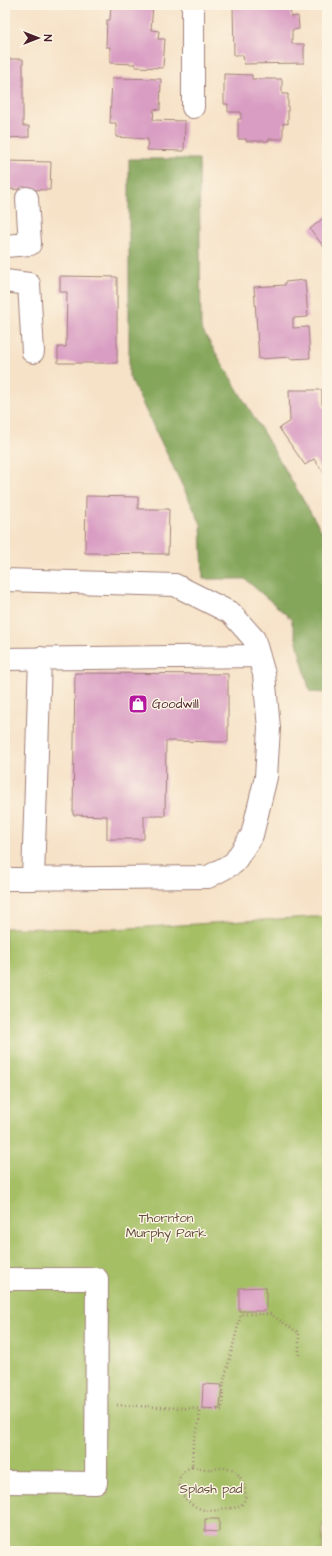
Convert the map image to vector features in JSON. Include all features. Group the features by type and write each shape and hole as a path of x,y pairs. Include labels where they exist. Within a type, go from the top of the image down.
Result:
{"street":[{"path":"193,5 193,107"},
{"path":"5,246 30,244 27,198"},
{"path":"5,281 29,284 33,352"},
{"path":"5,580 175,585 230,613 254,639 264,674 269,728 266,777 252,835 234,863 208,877 5,879"},
{"path":"5,658 259,656"},
{"path":"33,879 40,658"},
{"path":"5,1279 97,1279 96,1483 5,1482"}],"path":[{"path":"97,1404 222,1410 224,1381 241,1314 270,1314 299,1333 299,1357"},
{"path":"192,1467 193,1443 199,1423 200,1409"},
{"path":"192,1467 211,1469 230,1468 238,1473 243,1480 245,1490 245,1499 242,1504 236,1508 224,1508 216,1511 198,1509 186,1500 178,1484 179,1478 185,1469 192,1467"}],"green space":[{"path":"129,159 199,159 201,328 327,540 327,693 310,692 291,619 245,579 203,579 201,524 129,376"},
{"name":"Thornton Murphy Park","path":"327,917 327,1523 323,1523 323,1551 5,1551 5,928 114,929"}],"building":[{"path":"111,5 153,5 151,30 159,31 158,39 165,39 163,68 135,67 135,64 110,63 110,47 106,47 107,20 110,20"},
{"path":"233,5 290,5 291,17 298,16 299,29 292,30 292,44 304,44 304,63 244,64 243,55 234,55"},
{"path":"5,59 23,59 23,126 29,126 29,137 5,138"},
{"path":"224,74 252,75 252,79 282,79 282,94 288,94 288,124 283,123 283,139 269,139 269,141 246,141 246,139 238,139 238,119 241,119 241,112 228,112 228,104 224,104"},
{"path":"112,78 161,79 160,110 154,109 153,120 185,121 184,151 147,150 148,139 116,137 116,123 110,123"},
{"path":"5,161 51,162 50,190 5,189"},
{"path":"327,215 327,251 310,229"},
{"path":"60,276 117,277 117,363 58,363 58,347 66,347 67,292 60,292"},
{"path":"305,280 308,317 293,318 293,328 308,327 310,358 290,359 290,357 259,359 254,287 285,285 285,282"},
{"path":"289,390 322,390 322,404 327,411 327,477 314,459 305,465 279,428 290,421"},
{"path":"86,496 138,497 138,509 169,509 168,554 85,553"},
{"path":"75,673 228,674 228,742 166,741 165,816 144,816 144,839 107,839 107,816 73,815"},
{"path":"266,1287 266,1311 239,1311 239,1288"},
{"path":"203,1384 222,1385 220,1409 202,1408"},
{"path":"205,1519 219,1519 219,1532 205,1531"}],"place":[{"name":"Goodwill","path":"138,704"}],"park label":[{"name":"Splash pad","path":"211,1489"}]}
